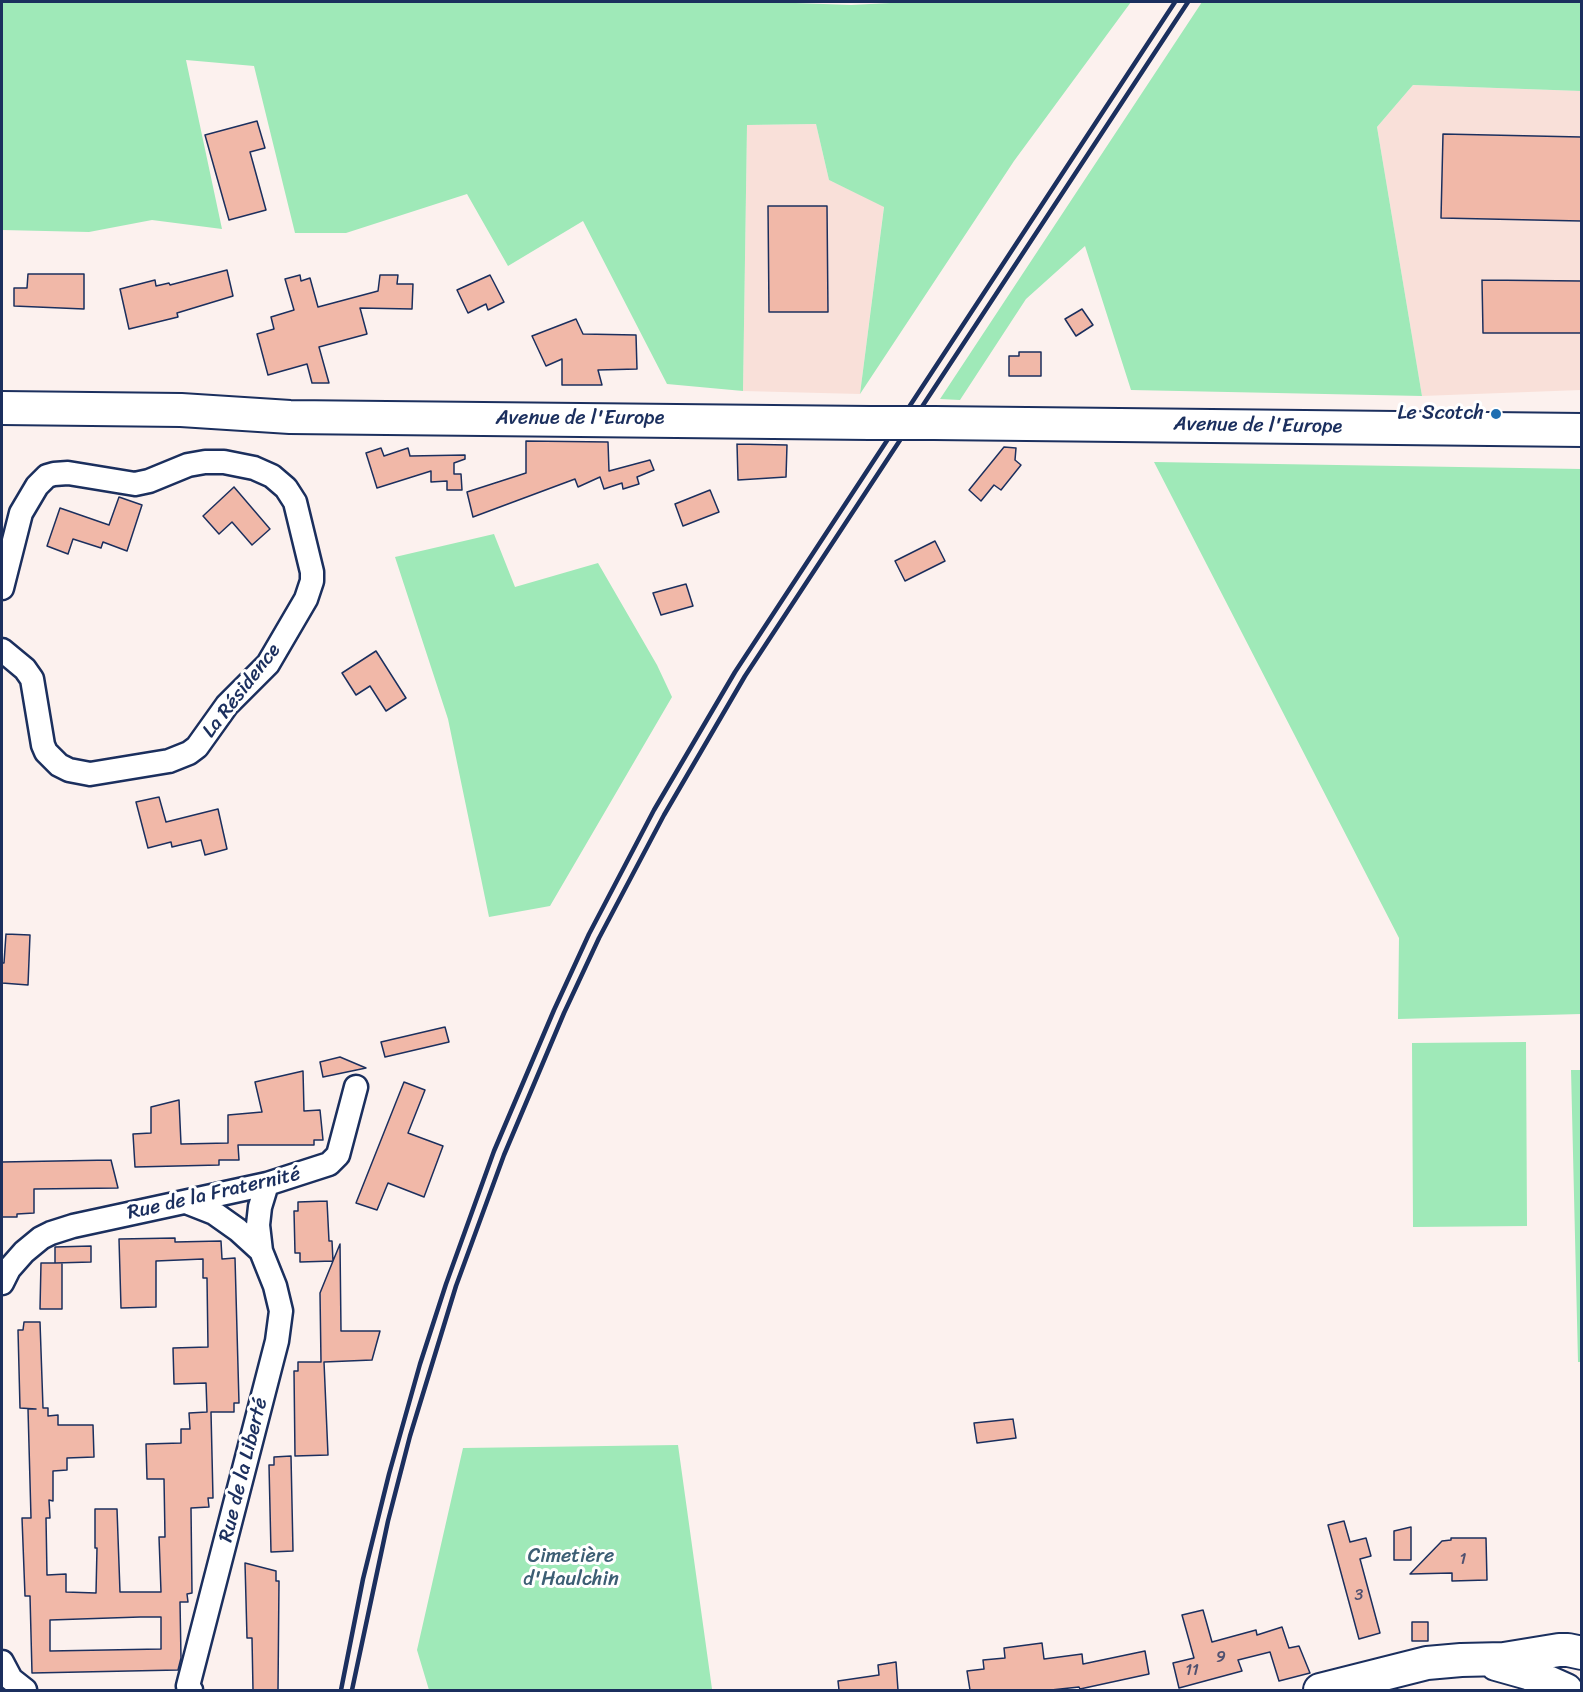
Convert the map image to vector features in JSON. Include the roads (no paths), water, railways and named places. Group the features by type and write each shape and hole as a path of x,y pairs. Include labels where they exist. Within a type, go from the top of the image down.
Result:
{"main road":[{"name":"Avenue de l'Europe","path":"2,408 181,410 290,417 1581,430"},
{"name":"Avenue de l'Europe","path":"2,426 175,425 290,417"},
{"path":"1320,1690 1443,1661 1504,1659 1559,1650 1581,1653"},
{"path":"1477,1660 1515,1669 1566,1690"}],"street":[{"name":"La Résidence","path":"2,588 21,513 37,486 47,476 68,473 141,484 188,465 205,462 224,462 254,468 272,476 286,488 295,502 312,573 310,590 306,599 273,657 227,705 201,743 189,753 169,762 90,774 79,773 59,765 46,752 43,745 32,679 26,669 2,651"},
{"name":"Rue de la Fraternité","path":"2,1282 9,1269 32,1244 51,1233 73,1226 267,1184 322,1168 334,1160 340,1148 356,1087"},
{"name":"Rue de la Liberté","path":"187,1689 279,1329 281,1311 261,1251 258,1225 267,1184"},
{"name":"Rue de la Liberté","path":"186,1202 214,1214 261,1251"},
{"path":"2,1662 11,1679 25,1690"}],"railway":[{"path":"341,1690 363,1579 389,1474 420,1364 446,1284 494,1151 589,934 654,810 735,672 1175,2"},
{"path":"352,1690 388,1521 410,1436 456,1286 504,1155 564,1013 599,938 664,815 745,676 1188,2"}],"place":[{"name":"Le Scotch","path":"1496,414"}],"park label":[{"name":"Cimetière d'Haulchin","path":"571,1568"}]}
